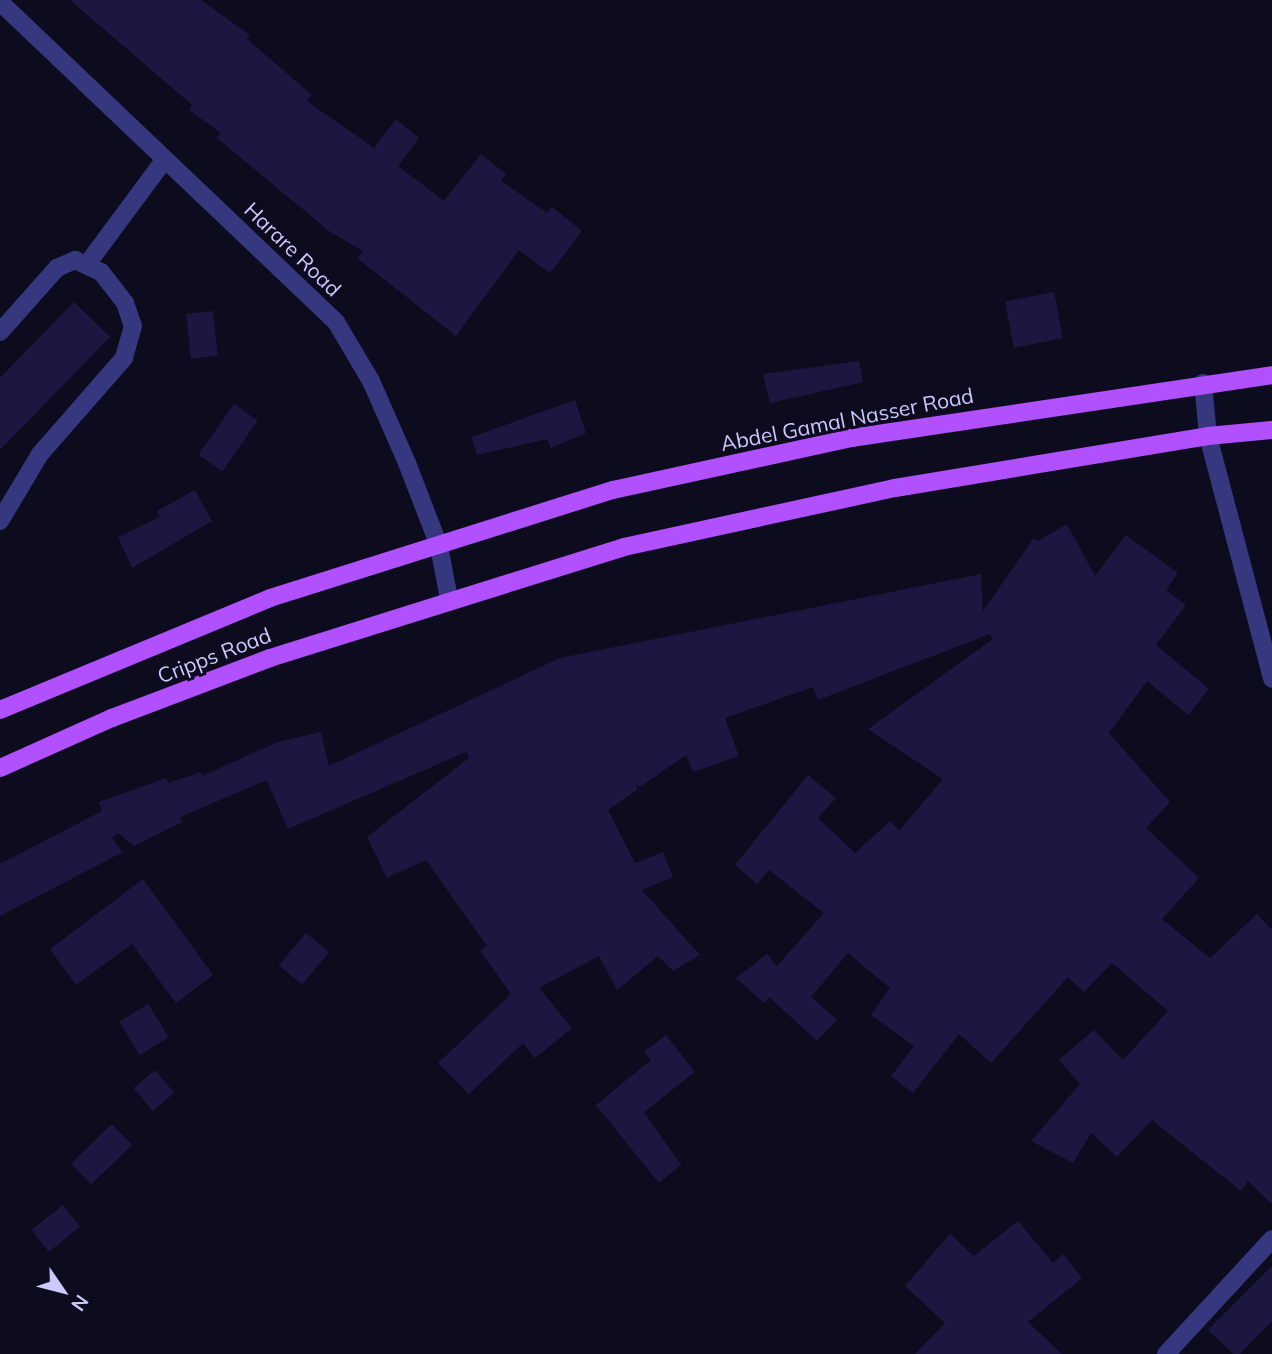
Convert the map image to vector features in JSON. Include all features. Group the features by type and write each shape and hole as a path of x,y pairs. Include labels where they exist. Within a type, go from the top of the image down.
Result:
{"main road":[{"name":"Abdel Gamal Nasser Road","path":"439,546 614,490 851,438 1203,383 1272,375"},
{"path":"449,599 624,547 759,516 1208,436 1272,430"},
{"name":"Cripps Road","path":"0,710 270,598 439,546"},
{"name":"Cripps Road","path":"0,768 112,718 258,662 449,599"}],"street":[{"name":"Harare Road","path":"0,2 336,322 371,381 439,546 449,599"},
{"path":"88,263 165,159"},
{"path":"0,332 57,268 75,260 88,263 125,303 132,339 117,366 40,454 0,521"},
{"path":"1203,383 1208,436 1272,679"},
{"path":"1166,1354 1272,1239"}],"building":[{"path":"70,0 201,0 250,35 247,39 312,95 307,101 374,148 396,119 419,138 398,166 444,201 481,154 506,174 501,181 547,213 552,207 582,231 550,273 519,250 456,336 357,258 363,251 329,231 217,138 221,133 189,110 192,105"},
{"path":"1054,292 1063,338 1014,348 1005,302"},
{"path":"74,302 110,337 0,450 0,378"},
{"path":"213,311 218,356 191,359 186,314"},
{"path":"859,361 863,382 770,403 763,374"},
{"path":"575,400 586,433 551,448 547,439 477,455 472,437"},
{"path":"234,404 258,421 222,471 198,455"},
{"path":"195,490 212,521 132,568 118,537 160,517 157,511"},
{"path":"1067,524 1095,576 1126,535 1178,573 1166,590 1186,605 1156,645 1209,689 1188,715 1147,681 1109,733 1170,802 1146,828 1199,878 1162,919 1210,958 1257,914 1272,930 1272,1204 1248,1181 1241,1191 1152,1120 1117,1157 1091,1133 1073,1163 1031,1141 1080,1084 1059,1060 1094,1030 1123,1060 1168,1011 1112,963 1084,992 1068,977 991,1063 959,1034 913,1093 891,1076 914,1046 871,1015 890,988 848,953 811,997 837,1020 817,1041 769,997 764,1003 736,978 767,954 777,966 824,913 769,870 757,884 735,865 808,775 836,798 818,818 855,853 890,821 899,831 943,779 868,729 993,639 990,634 818,700 813,687 725,718 739,756 693,772 686,755 640,787 635,783 638,789 608,810 635,863 663,852 673,877 642,890 700,955 673,971 658,956 617,990 599,956 539,988 572,1028 535,1058 523,1043 469,1094 438,1063 511,994 480,951 487,946 426,860 387,878 367,837 469,758 466,752 288,829 267,780 180,817 182,822 134,846 118,833 112,838 123,852 0,916 0,864 102,811 99,802 166,778 168,783 201,772 202,776 278,742 321,732 329,766 560,658 981,574 983,611 1034,538 1038,541"},
{"path":"143,879 213,975 176,1003 132,944 76,985 50,949"},
{"path":"306,933 329,952 302,984 279,965"},
{"path":"148,1004 169,1037 140,1055 119,1022"},
{"path":"666,1035 695,1072 644,1112 681,1165 659,1183 596,1105 651,1060 644,1052"},
{"path":"155,1070 174,1093 153,1111 134,1088"},
{"path":"112,1124 132,1145 91,1184 71,1164"},
{"path":"63,1205 80,1227 49,1252 31,1230"},
{"path":"1018,1221 1053,1263 1063,1254 1082,1278 1028,1322 1062,1354 915,1354 945,1323 905,1286 950,1234 974,1256"},
{"path":"1272,1266 1272,1321 1240,1354 1233,1354 1208,1330"}]}
